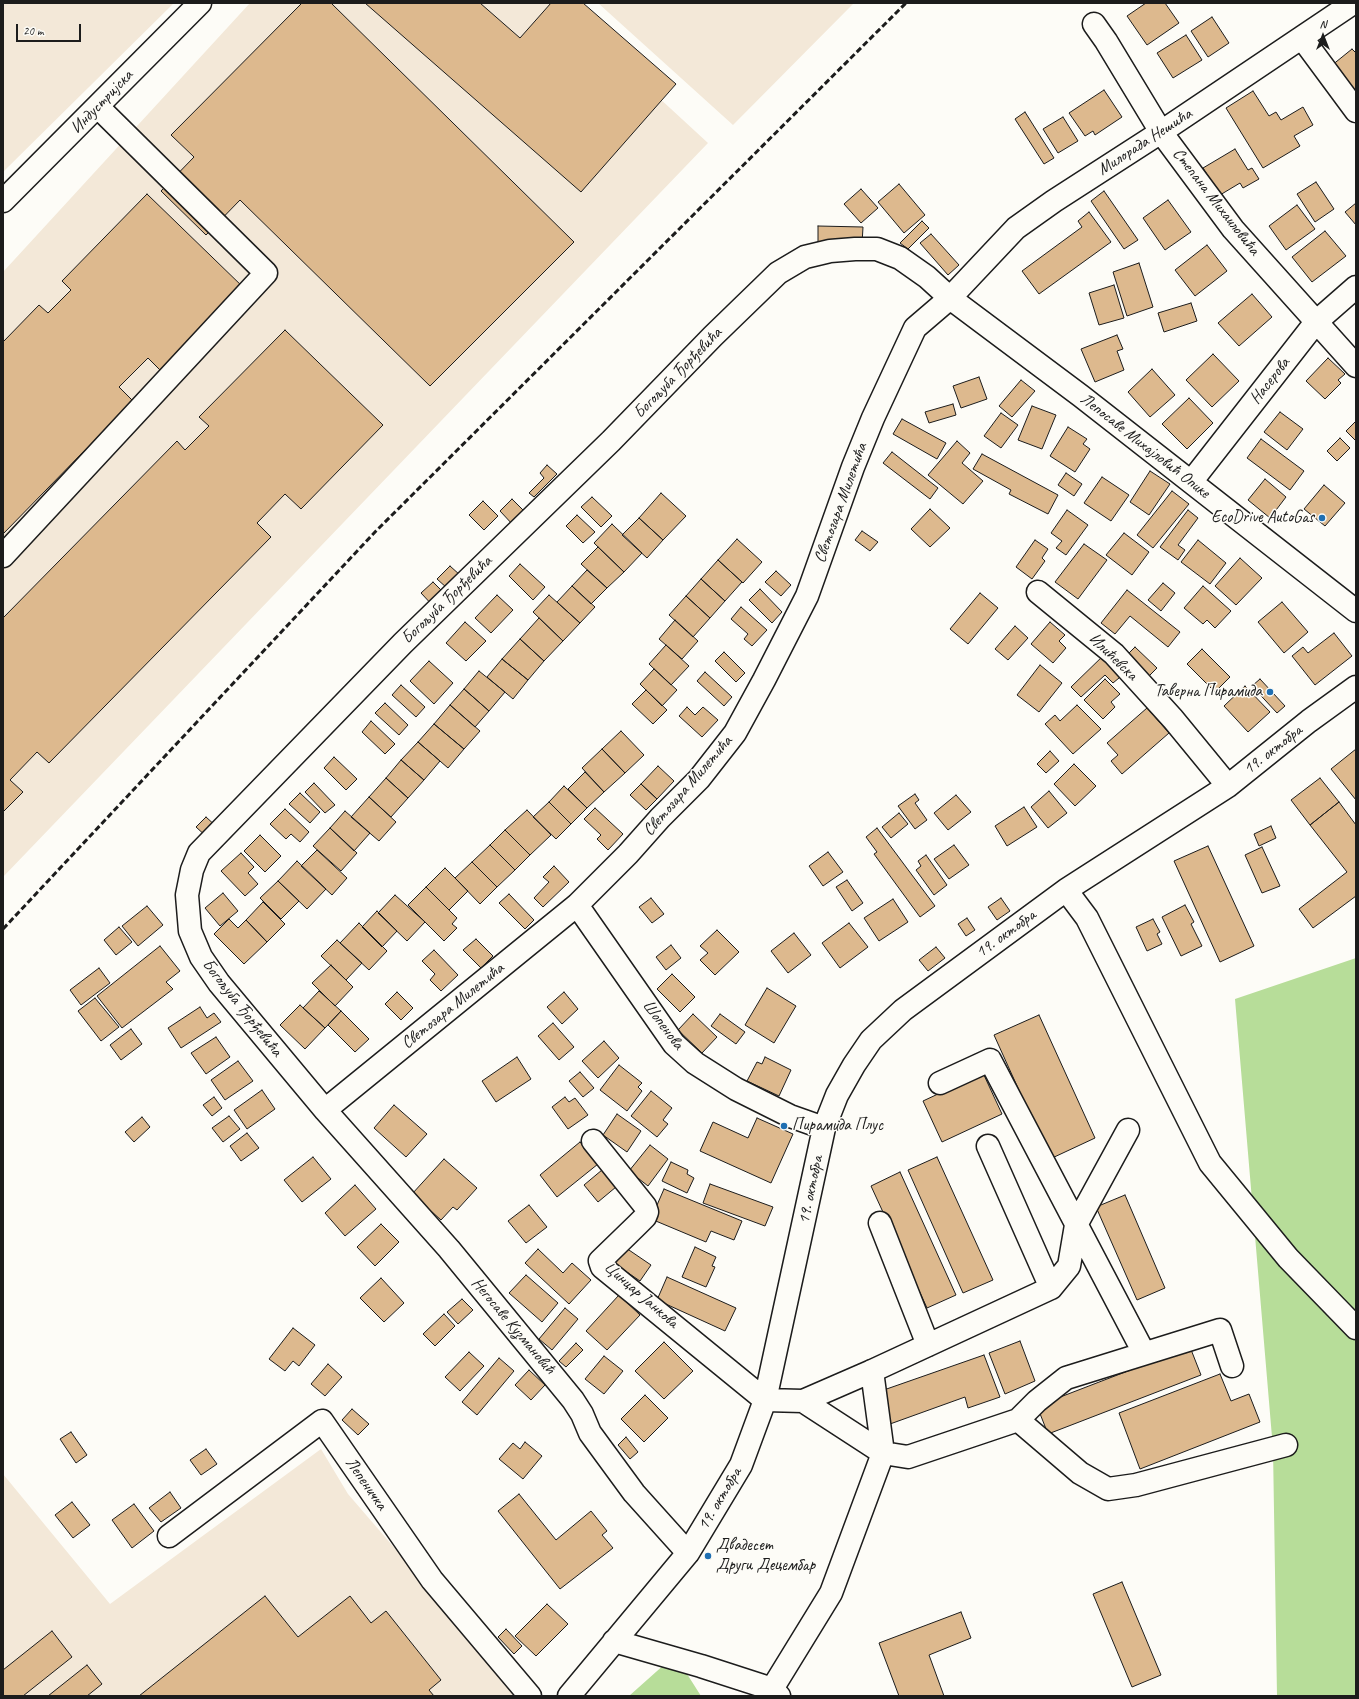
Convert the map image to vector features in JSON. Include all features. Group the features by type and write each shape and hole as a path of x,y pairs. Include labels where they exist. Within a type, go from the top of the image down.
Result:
{"street":[{"name":"Индустријска","path":"3,201 98,107 156,45 200,3"},
{"name":"Милорада Нешића","path":"950,298 1016,228 1054,201 1161,132 1353,3"},
{"name":"Степана Михаиловића","path":"1094,24 1106,41 1161,132 1233,229 1356,366"},
{"path":"1302,38 1356,111"},
{"path":"3,556 266,273 98,107"},
{"name":"Богољуба Ђорђевића","path":"325,1110 219,983 201,957 190,931 187,895 192,870 199,853 403,643 611,441 713,336 778,274 804,257 830,251 877,249 900,258 928,277 950,298"},
{"name":"Насерова","path":"1191,482 1316,322 1356,287"},
{"name":"Лепосаве Михајловић Опике","path":"950,298 1081,396 1356,611"},
{"name":"Светозара Милетића","path":"325,1110 577,905 699,779 735,733 807,596 852,468 873,418 915,328 950,298"},
{"name":"Илићевска","path":"1038,592 1114,654 1173,719 1228,786"},
{"name":"19. октобра","path":"569,1696 688,1553 741,1465 765,1400 824,1128 837,1095 854,1065 871,1040 903,1010 1066,890 1228,786 1309,721 1356,687"},
{"path":"1066,890 1087,918 1210,1163 1288,1258 1356,1328"},
{"name":"Шопенова","path":"577,905 674,1044 690,1058 736,1089 790,1116 824,1128"},
{"path":"940,1082 990,1060 1144,1353"},
{"name":"Негосаве Кузмановић","path":"325,1110 449,1249 558,1382 576,1404 590,1433 634,1493 688,1553"},
{"path":"765,1400 803,1401 872,1371 1051,1288 1068,1266 1076,1225 1128,1130"},
{"name":"Цинцар Јанкова","path":"593,1141 645,1206 647,1212 645,1217 600,1261 602,1267 765,1400"},
{"path":"988,1146 1051,1288"},
{"path":"880,1223 928,1345"},
{"path":"803,1401 883,1453 908,1457 1018,1420 1037,1401 1066,1378 1220,1330 1232,1366"},
{"path":"614,1641 701,1666 776,1693 831,1593 883,1453 872,1371"},
{"path":"1018,1420 1080,1473 1108,1489 1136,1485 1286,1445"},
{"name":"Лепеничка","path":"169,1536 322,1421 432,1580 530,1696"}],"shaded area":[{"path":"3,3 174,3 3,172"},
{"path":"250,3 557,3 708,143 3,877 3,272"},
{"path":"598,3 854,3 733,125"},
{"path":"321,1449 348,1494 522,1696 3,1696 3,1474 110,1604"}],"green space":[{"path":"1356,958 1356,1696 1277,1696 1273,1449 1235,999"},
{"path":"675,1655 701,1696 629,1696"}],"building":[{"path":"302,3 331,3 574,242 430,386 240,200 206,235 161,191 194,157 171,135"},
{"path":"365,3 480,3 520,38 551,3 583,3 676,84 581,192"},
{"path":"1146,3 1165,3 1179,23 1147,45 1127,16"},
{"path":"1212,17 1229,43 1208,57 1191,31"},
{"path":"1186,35 1202,60 1173,78 1157,53"},
{"path":"1352,49 1356,53 1356,92 1353,94 1331,66"},
{"path":"1104,90 1122,117 1095,135 1093,131 1085,136 1069,113"},
{"path":"1253,91 1269,116 1276,112 1281,120 1303,107 1313,125 1294,136 1300,146 1263,168 1226,108"},
{"path":"1025,112 1054,158 1044,164 1015,119"},
{"path":"1063,117 1078,141 1058,153 1043,129"},
{"path":"1235,149 1248,170 1252,168 1259,179 1243,188 1240,183 1220,195 1203,168"},
{"path":"1316,182 1334,209 1315,222 1297,194"},
{"path":"899,184 925,215 904,233 878,202"},
{"path":"861,189 878,208 861,223 844,204"},
{"path":"1104,191 1138,240 1124,249 1091,201"},
{"path":"147,194 245,289 163,373 148,358 119,387 133,401 3,534 3,342 39,305 48,313 71,290 62,281"},
{"path":"1168,200 1191,232 1165,250 1143,218"},
{"path":"1356,203 1356,225 1345,212"},
{"path":"1297,205 1315,229 1286,250 1269,226"},
{"path":"1089,212 1111,242 1039,294 1022,271 1082,227 1078,221"},
{"path":"922,221 929,228 908,249 900,243"},
{"path":"818,226 863,227 862,244 818,243"},
{"path":"1325,231 1346,256 1312,282 1292,257"},
{"path":"931,234 959,265 948,275 920,243"},
{"path":"1207,245 1227,271 1195,296 1175,270"},
{"path":"1139,263 1153,307 1127,316 1113,272"},
{"path":"1114,285 1124,318 1099,325 1089,293"},
{"path":"1252,294 1272,317 1239,346 1218,323"},
{"path":"1191,303 1197,321 1164,332 1158,313"},
{"path":"285,330 383,425 301,509 285,494 257,523 271,537 49,763 37,752 10,780 23,792 3,812 3,618 177,441 185,450 209,426 199,417"},
{"path":"1117,335 1123,349 1117,351 1124,370 1095,382 1081,349"},
{"path":"1213,354 1239,381 1212,407 1186,380"},
{"path":"1328,358 1345,374 1338,380 1341,383 1325,399 1306,381"},
{"path":"1152,369 1175,395 1150,417 1128,392"},
{"path":"979,377 987,399 961,408 953,386"},
{"path":"1021,380 1035,391 1012,417 999,406"},
{"path":"1189,398 1213,423 1187,449 1162,424"},
{"path":"953,404 956,415 929,423 925,412"},
{"path":"1032,406 1056,415 1042,449 1018,440"},
{"path":"1280,412 1303,429 1287,450 1264,432"},
{"path":"1001,413 1018,425 1001,448 984,436"},
{"path":"902,419 946,443 937,459 893,434"},
{"path":"1356,421 1356,441 1346,431"},
{"path":"1068,427 1087,439 1083,444 1090,449 1075,472 1050,456"},
{"path":"1340,438 1350,448 1337,461 1327,451"},
{"path":"1261,439 1304,471 1290,490 1247,458"},
{"path":"957,441 970,453 962,463 983,481 963,504 928,475"},
{"path":"892,452 938,488 930,499 883,463"},
{"path":"982,454 1058,495 1048,514 1009,494 1011,490 973,469"},
{"path":"547,465 557,474 534,497 529,493 544,478 540,473"},
{"path":"1150,471 1170,484 1149,515 1130,502"},
{"path":"1066,473 1082,484 1074,496 1058,485"},
{"path":"1102,477 1129,495 1111,521 1084,503"},
{"path":"1265,479 1286,497 1270,518 1248,500"},
{"path":"1324,485 1345,503 1325,526 1304,509"},
{"path":"1172,491 1189,504 1153,548 1137,535"},
{"path":"661,493 686,516 663,540 639,518"},
{"path":"592,497 612,516 601,527 581,507"},
{"path":"512,499 527,514 514,526 500,511"},
{"path":"483,501 498,516 484,530 469,515"},
{"path":"930,509 950,528 930,547 911,529"},
{"path":"1067,510 1088,525 1066,555 1056,548 1062,541 1051,533"},
{"path":"1188,510 1198,518 1178,545 1185,550 1178,560 1160,547"},
{"path":"577,515 595,532 583,543 566,526"},
{"path":"639,518 663,540 647,558 622,535"},
{"path":"612,524 642,553 624,572 594,543"},
{"path":"862,531 878,542 870,551 855,540"},
{"path":"1124,533 1149,552 1132,575 1106,555"},
{"path":"737,539 762,562 743,583 718,560"},
{"path":"1035,540 1048,549 1042,558 1045,561 1032,579 1016,567"},
{"path":"1198,540 1226,563 1210,584 1181,562"},
{"path":"1084,544 1107,560 1078,599 1055,582"},
{"path":"598,547 624,572 607,588 581,564"},
{"path":"1240,558 1262,578 1236,605 1215,586"},
{"path":"718,560 742,582 725,601 701,579"},
{"path":"520,564 545,587 533,600 509,576"},
{"path":"450,566 460,575 447,588 437,579"},
{"path":"587,570 607,588 591,604 572,586"},
{"path":"776,571 791,585 781,596 765,582"},
{"path":"701,579 725,601 710,618 686,596"},
{"path":"433,582 447,596 435,608 421,593"},
{"path":"1163,583 1175,593 1161,611 1148,600"},
{"path":"572,586 595,607 580,623 557,602"},
{"path":"1203,586 1231,611 1215,628 1207,620 1203,624 1184,608"},
{"path":"760,589 782,612 772,623 749,600"},
{"path":"1127,590 1180,632 1168,647 1130,616 1115,634 1101,623"},
{"path":"980,593 998,608 968,644 950,629"},
{"path":"497,595 513,610 491,633 475,618"},
{"path":"549,595 580,623 563,641 533,612"},
{"path":"686,596 710,618 693,637 669,615"},
{"path":"1282,602 1308,632 1284,653 1258,622"},
{"path":"741,607 767,630 752,646 744,639 748,634 731,619"},
{"path":"539,618 563,641 544,661 520,639"},
{"path":"675,620 698,641 682,659 659,639"},
{"path":"465,622 486,641 466,661 446,643"},
{"path":"1050,622 1065,635 1059,641 1066,648 1053,663 1031,644"},
{"path":"1015,626 1028,638 1008,660 995,649"},
{"path":"1334,633 1352,656 1315,685 1292,656 1303,647 1308,653"},
{"path":"520,639 544,661 528,680 502,659"},
{"path":"666,645 689,666 671,685 649,664"},
{"path":"1135,647 1157,668 1147,678 1125,657"},
{"path":"1202,649 1230,677 1215,692 1187,664"},
{"path":"724,652 745,673 736,682 715,661"},
{"path":"1106,653 1125,673 1113,683 1105,675 1081,697 1071,687"},
{"path":"502,659 528,680 513,699 487,677"},
{"path":"429,661 453,683 434,704 410,681"},
{"path":"1040,665 1062,683 1039,712 1017,695"},
{"path":"654,669 677,690 662,706 640,684"},
{"path":"479,671 505,692 489,711 464,689"},
{"path":"705,672 732,697 724,706 697,681"},
{"path":"1105,679 1120,694 1111,702 1115,707 1103,719 1084,700"},
{"path":"1260,679 1285,706 1277,713 1252,686"},
{"path":"401,685 425,707 416,717 392,695"},
{"path":"1245,686 1270,712 1248,732 1224,706"},
{"path":"464,689 489,711 475,727 450,705"},
{"path":"646,690 667,710 653,724 632,704"},
{"path":"385,703 408,725 399,735 375,713"},
{"path":"450,705 480,731 464,749 434,724"},
{"path":"1077,705 1101,729 1073,754 1045,724 1055,715 1060,721"},
{"path":"687,707 695,715 703,707 718,720 702,737 679,716"},
{"path":"1147,708 1169,733 1122,774 1111,761 1118,755 1107,743"},
{"path":"371,721 395,744 385,754 362,732"},
{"path":"434,724 464,749 448,768 418,742"},
{"path":"621,731 644,755 625,773 602,749"},
{"path":"418,742 440,761 424,780 401,760"},
{"path":"602,749 625,773 604,792 582,768"},
{"path":"1356,749 1356,800 1331,769"},
{"path":"1050,751 1059,761 1046,773 1037,764"},
{"path":"334,757 357,779 346,790 324,768"},
{"path":"401,760 424,780 408,798 386,778"},
{"path":"1074,764 1096,786 1075,806 1054,784"},
{"path":"658,766 674,781 657,799 641,784"},
{"path":"585,772 604,792 587,808 568,789"},
{"path":"386,778 408,798 391,817 369,797"},
{"path":"1320,778 1339,802 1310,825 1291,800"},
{"path":"314,783 335,805 325,813 305,792"},
{"path":"641,784 657,799 646,810 630,795"},
{"path":"564,786 587,808 571,824 549,802"},
{"path":"1049,791 1067,813 1048,828 1031,807"},
{"path":"300,793 320,812 310,823 289,804"},
{"path":"915,794 919,800 915,803 927,820 915,829 898,806"},
{"path":"956,795 971,812 948,830 934,813"},
{"path":"369,797 396,822 379,841 351,817"},
{"path":"549,802 571,824 556,839 533,817"},
{"path":"1339,802 1356,825 1356,896 1313,928 1299,909 1347,872 1310,825"},
{"path":"1024,807 1037,827 1007,846 995,826"},
{"path":"595,808 623,834 608,850 597,839 601,835 584,819"},
{"path":"285,809 309,832 300,842 291,834 286,839 270,824"},
{"path":"527,810 551,835 530,855 505,830"},
{"path":"345,811 370,833 354,851 330,828"},
{"path":"899,813 908,824 891,838 882,827"},
{"path":"206,817 217,827 207,837 196,827"},
{"path":"1271,826 1276,838 1259,846 1254,834"},
{"path":"330,828 357,853 341,871 313,846"},
{"path":"877,828 935,906 920,917 874,854 877,852 866,837"},
{"path":"505,830 530,855 515,870 490,845"},
{"path":"260,835 281,856 265,872 244,851"},
{"path":"490,845 515,870 497,887 472,862"},
{"path":"954,845 969,865 949,879 934,859"},
{"path":"1208,846 1254,946 1220,962 1174,861"},
{"path":"1262,847 1280,886 1262,893 1245,855"},
{"path":"317,850 347,878 332,895 301,866"},
{"path":"828,852 843,872 823,886 809,866"},
{"path":"241,853 254,867 248,873 258,884 245,896 221,871"},
{"path":"926,855 947,885 934,895 916,870 921,866 918,861"},
{"path":"297,861 326,889 307,909 278,881"},
{"path":"472,862 497,887 480,904 455,878"},
{"path":"554,866 569,882 543,907 534,898 549,882 543,877"},
{"path":"445,868 468,891 449,910 426,887"},
{"path":"847,880 863,903 852,911 836,887"},
{"path":"278,881 299,901 281,919 260,898"},
{"path":"426,887 457,918 452,924 457,928 444,941 408,905"},
{"path":"223,893 238,911 220,926 205,908"},
{"path":"509,894 534,920 525,929 499,903"},
{"path":"395,895 425,922 407,941 378,913"},
{"path":"651,898 664,914 652,923 639,907"},
{"path":"1001,898 1010,911 997,920 988,907"},
{"path":"893,899 908,922 879,941 864,918"},
{"path":"263,902 285,924 267,942 246,920"},
{"path":"1185,905 1194,922 1191,924 1202,946 1181,956 1162,917"},
{"path":"147,906 163,925 138,946 122,926"},
{"path":"377,911 397,931 382,947 362,927"},
{"path":"967,918 975,930 966,936 958,924"},
{"path":"229,919 238,928 246,920 267,942 244,964 214,934"},
{"path":"1153,919 1160,932 1157,934 1162,944 1147,951 1136,927"},
{"path":"359,923 387,951 369,970 340,943"},
{"path":"849,923 868,947 840,968 822,943"},
{"path":"119,927 132,942 116,955 104,940"},
{"path":"717,930 739,952 715,975 700,960 708,953 700,946"},
{"path":"794,933 811,955 788,973 771,951"},
{"path":"476,939 493,956 481,968 463,950"},
{"path":"337,940 362,963 346,980 321,956"},
{"path":"671,945 681,958 666,970 656,957"},
{"path":"160,946 180,971 166,982 173,989 122,1028 97,996"},
{"path":"936,947 945,958 928,971 919,960"},
{"path":"434,950 458,975 441,991 430,980 435,974 422,961"},
{"path":"331,965 353,987 335,1006 312,983"},
{"path":"99,968 110,983 81,1005 70,990"},
{"path":"672,974 695,997 680,1012 657,989"},
{"path":"767,988 796,1006 774,1043 745,1025"},
{"path":"319,991 341,1011 325,1028 303,1008"},
{"path":"397,992 413,1008 401,1020 385,1004"},
{"path":"564,992 578,1009 562,1024 547,1007"},
{"path":"95,998 119,1027 101,1041 78,1011"},
{"path":"300,1005 325,1028 305,1049 280,1025"},
{"path":"200,1007 207,1018 214,1013 221,1022 181,1048 168,1028"},
{"path":"341,1011 369,1039 355,1052 328,1025"},
{"path":"693,1014 717,1037 702,1053 678,1030"},
{"path":"720,1014 745,1032 736,1044 711,1026"},
{"path":"1039,1015 1095,1138 1050,1159 994,1035"},
{"path":"553,1023 574,1047 559,1060 538,1036"},
{"path":"131,1029 142,1044 121,1060 110,1045"},
{"path":"216,1037 230,1057 206,1074 191,1053"},
{"path":"604,1041 619,1058 598,1078 582,1061"},
{"path":"517,1057 531,1079 496,1102 482,1081"},
{"path":"765,1057 791,1070 779,1096 747,1081 757,1062 762,1064"},
{"path":"238,1061 253,1081 225,1100 211,1080"},
{"path":"619,1065 642,1083 638,1087 642,1091 627,1111 600,1090"},
{"path":"580,1072 594,1088 583,1097 569,1081"},
{"path":"983,1073 1002,1114 942,1142 923,1101"},
{"path":"262,1090 275,1109 247,1129 234,1110"},
{"path":"651,1091 672,1108 663,1120 668,1124 657,1137 631,1116"},
{"path":"214,1097 222,1108 212,1116 203,1105"},
{"path":"565,1097 569,1102 575,1098 588,1115 568,1129 552,1107"},
{"path":"394,1105 427,1134 406,1157 374,1128"},
{"path":"617,1114 641,1131 627,1152 603,1135"},
{"path":"229,1116 240,1129 223,1142 212,1128"},
{"path":"142,1117 150,1127 134,1142 125,1132"},
{"path":"757,1118 793,1134 771,1183 700,1151 713,1122 748,1138"},
{"path":"247,1133 259,1148 241,1161 230,1146"},
{"path":"580,1142 598,1164 557,1197 540,1175"},
{"path":"650,1145 668,1159 648,1186 629,1171"},
{"path":"313,1157 331,1179 302,1202 284,1180"},
{"path":"937,1157 993,1280 963,1293 908,1170"},
{"path":"444,1159 477,1188 457,1210 453,1207 441,1220 412,1194"},
{"path":"671,1162 688,1170 687,1174 694,1178 687,1193 662,1181"},
{"path":"602,1170 616,1187 598,1202 584,1185"},
{"path":"900,1172 956,1295 927,1308 871,1186"},
{"path":"710,1184 773,1207 765,1226 703,1203"},
{"path":"355,1185 376,1209 345,1236 325,1213"},
{"path":"664,1189 742,1221 734,1240 711,1231 706,1242 651,1219"},
{"path":"1125,1195 1165,1288 1137,1300 1096,1207"},
{"path":"529,1205 547,1227 526,1243 508,1221"},
{"path":"381,1224 399,1242 375,1266 357,1247"},
{"path":"695,1247 716,1257 712,1266 715,1267 706,1287 682,1277"},
{"path":"626,1248 651,1265 640,1281 615,1264"},
{"path":"538,1249 563,1273 572,1263 591,1280 569,1304 525,1263"},
{"path":"526,1275 558,1303 542,1322 509,1293"},
{"path":"667,1277 736,1308 725,1331 657,1300"},
{"path":"381,1278 404,1303 384,1322 360,1298"},
{"path":"619,1295 640,1315 607,1350 586,1331"},
{"path":"462,1299 473,1310 458,1324 447,1312"},
{"path":"565,1308 578,1319 552,1350 539,1339"},
{"path":"444,1314 455,1326 435,1346 423,1334"},
{"path":"293,1328 315,1345 299,1366 293,1361 285,1371 269,1359"},
{"path":"1020,1341 1035,1381 1005,1394 989,1353"},
{"path":"664,1342 693,1371 664,1399 635,1371"},
{"path":"576,1343 583,1350 566,1367 559,1361"},
{"path":"1190,1347 1201,1375 1048,1434 1037,1406"},
{"path":"469,1352 484,1366 460,1391 445,1377"},
{"path":"984,1355 1000,1397 968,1408 965,1397 890,1424 878,1392"},
{"path":"604,1356 623,1371 604,1394 585,1379"},
{"path":"499,1358 514,1371 477,1415 462,1402"},
{"path":"328,1364 342,1377 325,1396 311,1384"},
{"path":"529,1370 545,1385 531,1400 515,1385"},
{"path":"1220,1374 1231,1401 1249,1394 1260,1422 1140,1469 1119,1413"},
{"path":"645,1395 668,1418 644,1442 621,1419"},
{"path":"352,1409 369,1424 358,1435 342,1420"},
{"path":"71,1432 87,1455 76,1463 60,1439"},
{"path":"626,1437 638,1452 630,1459 618,1445"},
{"path":"525,1442 542,1456 523,1479 499,1459 513,1443 520,1449"},
{"path":"206,1449 217,1464 201,1475 190,1460"},
{"path":"170,1492 181,1508 161,1522 149,1508"},
{"path":"519,1494 556,1540 591,1511 607,1531 602,1535 613,1548 560,1589 498,1511"},
{"path":"72,1502 90,1525 73,1538 55,1515"},
{"path":"134,1504 154,1531 132,1548 112,1520"},
{"path":"1122,1582 1161,1675 1132,1687 1093,1594"},
{"path":"265,1596 298,1637 350,1596 371,1623 386,1611 441,1680 429,1690 434,1696 139,1696"},
{"path":"547,1604 568,1624 536,1656 515,1636"},
{"path":"961,1612 971,1638 929,1655 944,1696 899,1696 879,1643"},
{"path":"506,1629 522,1646 514,1654 498,1637"},
{"path":"52,1631 72,1657 23,1696 3,1696 3,1670"},
{"path":"87,1665 102,1684 87,1696 48,1696"}],"railway":[{"path":"3,929 375,532 906,3"}],"place":[{"name":"EcoDrive AutoGas","path":"1322,518"},
{"name":"Таверна Пирамида","path":"1270,692"},
{"name":"Пирамида Плус","path":"784,1126"},
{"name":"Двадесет Други Децембар","path":"708,1556"}]}
